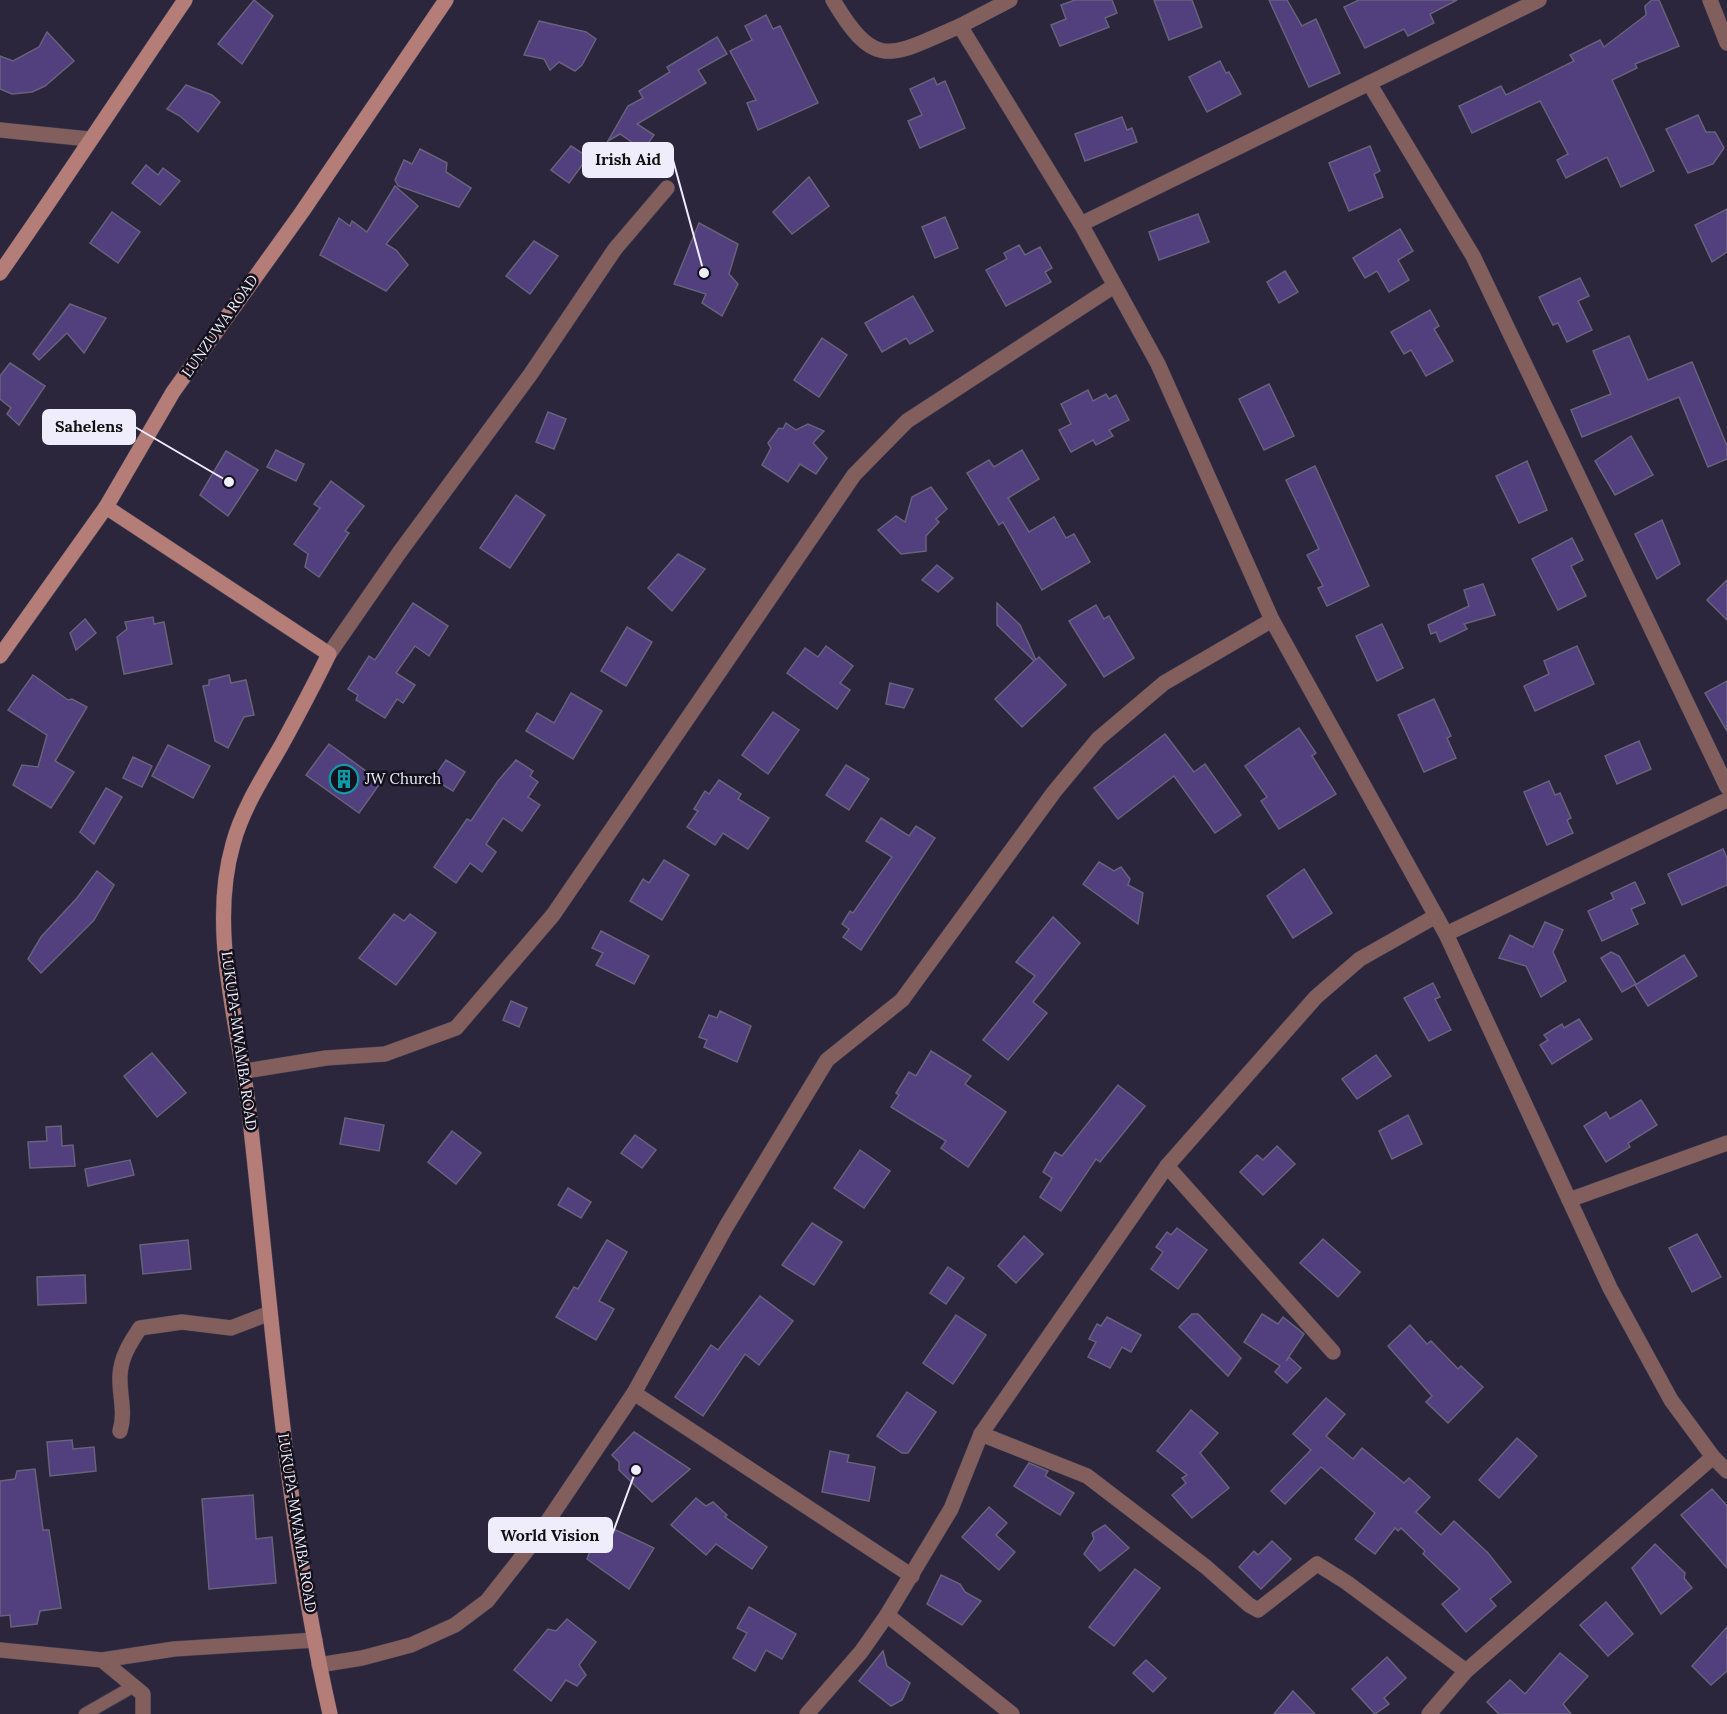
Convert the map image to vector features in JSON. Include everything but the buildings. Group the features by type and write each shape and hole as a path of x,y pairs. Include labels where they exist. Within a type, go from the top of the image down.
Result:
{"street":[{"path":"0,273 76,164 89,139 184,0"},
{"name":"LUNZUWA ROAD","path":"0,656 106,507 173,392 302,212 446,0"},
{"path":"833,0 850,29 870,48 898,52 960,26 1010,0"},
{"path":"1081,224 1539,0"},
{"path":"1710,0 1727,43"},
{"path":"960,26 1081,224 1158,364 1272,620 1446,934 1610,1288 1666,1390 1713,1457 1727,1471"},
{"path":"1369,83 1473,256 1727,787"},
{"path":"0,130 89,139"},
{"path":"106,507 329,654 399,553 530,375 615,249 667,188"},
{"path":"245,1071 326,1058 385,1054 456,1028 503,977 554,915 854,475 907,421 1114,286"},
{"path":"319,1665 362,1658 411,1645 455,1625 487,1601 535,1540 634,1393 727,1225 827,1059 902,1000 1054,792 1098,739 1164,683 1272,620"},
{"name":"LUKUPA-MWAMBA ROAD","path":"329,654 256,790 232,844 225,900 226,963 245,1071 277,1393 319,1665 330,1714"},
{"path":"1446,934 1727,800"},
{"path":"807,1714 861,1652 887,1615 951,1509 981,1434 1167,1166 1316,997 1360,959 1436,916"},
{"path":"1569,1200 1727,1143"},
{"path":"1167,1166 1333,1352"},
{"path":"120,1431 124,1419 120,1375 126,1348 140,1328 182,1322 231,1328 270,1313"},
{"path":"634,1393 912,1576"},
{"path":"981,1434 1087,1476 1258,1610 1270,1603 1317,1564 1346,1582 1466,1671"},
{"path":"1429,1714 1466,1671 1713,1457"},
{"path":"887,1615 1012,1714"},
{"path":"0,1650 102,1660 174,1649 315,1640"},
{"path":"102,1660 143,1694 145,1700 143,1714"}],"lane":[{"path":"85,1714 134,1686"}],"place":[{"name":"Irish Aid","path":"704,273"},
{"name":"Sahelens","path":"229,482"},
{"name":"JW Church","path":"344,779"},
{"name":"World Vision","path":"636,1470"}]}
